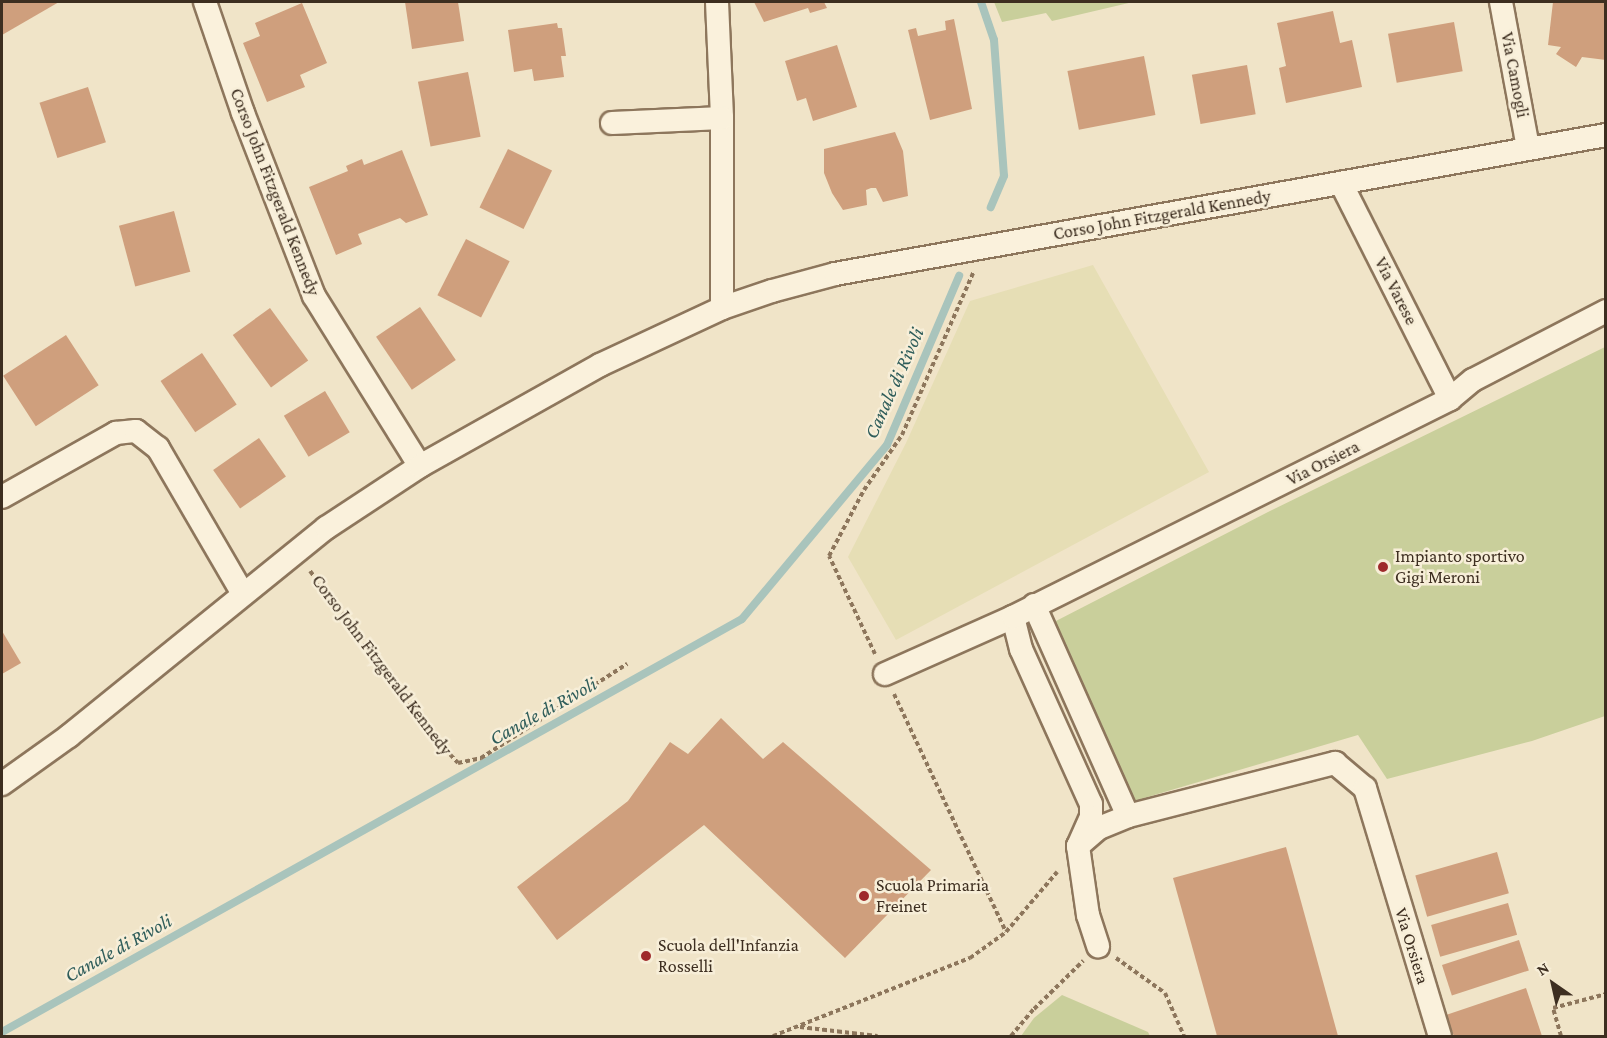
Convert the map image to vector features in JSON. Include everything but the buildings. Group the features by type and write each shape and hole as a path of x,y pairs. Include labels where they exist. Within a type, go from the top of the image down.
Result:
{"street":[{"name":"Corso John Fitzgerald Kennedy","path":"205,2 243,113 314,296 420,466"},
{"path":"717,2 722,118 722,308"},
{"name":"Via Camogli","path":"1501,2 1528,148"},
{"path":"612,123 722,118"},
{"name":"Corso John Fitzgerald Kennedy","path":"2,784 69,736 326,528 420,466 600,365 722,308 772,291 835,274 1605,135"},
{"name":"Via Varese","path":"1341,183 1450,399"},
{"name":"Via Orsiera","path":"885,674 1013,617 1450,399 1473,380 1605,311"},
{"path":"2,497 116,433 136,431 158,448 243,594"},
{"path":"1034,605 1128,816"},
{"path":"1013,617 1021,649 1091,804 1091,817 1078,846 1088,915 1098,946"},
{"name":"Via Orsiera","path":"1078,846 1099,828 1128,816 1335,762 1365,788 1440,1036"}],"path":[{"path":"982,247 970,282 902,435 864,490 829,556 1006,932"},
{"name":"Corso John Fitzgerald Kennedy","path":"296,552 458,763 481,758 627,664"},
{"path":"773,1036 970,958 1006,932 1078,846"},
{"path":"1011,1036 1034,1009 1098,946 1165,993 1184,1036"},
{"path":"1560,1036 1553,1008 1605,994"},
{"path":"796,1027 876,1036"}],"shaded area":[{"path":"1093,265 1209,472 896,640 848,557 906,443 970,301"}],"green space":[{"path":"994,2 1133,2 1052,21 1046,13 1002,22"},
{"name":"Impianto sportivo Gigi Meroni","path":"1605,347 1605,716 1532,741 1387,779 1358,735 1134,801 1054,622 1268,512"},
{"path":"1062,995 1148,1032 1150,1036 1021,1036 1034,1018"}],"waterway":[{"name":"Canale di Rivoli","path":"981,2 994,40 1004,176 991,207"},
{"name":"Canale di Rivoli","path":"2,1032 742,619 887,445 959,276"}],"place":[{"name":"Impianto sportivo Gigi Meroni","path":"1383,567"},
{"name":"Scuola Primaria Freinet","path":"864,896"},
{"name":"Scuola dell'Infanzia Rosselli","path":"646,956"}]}
